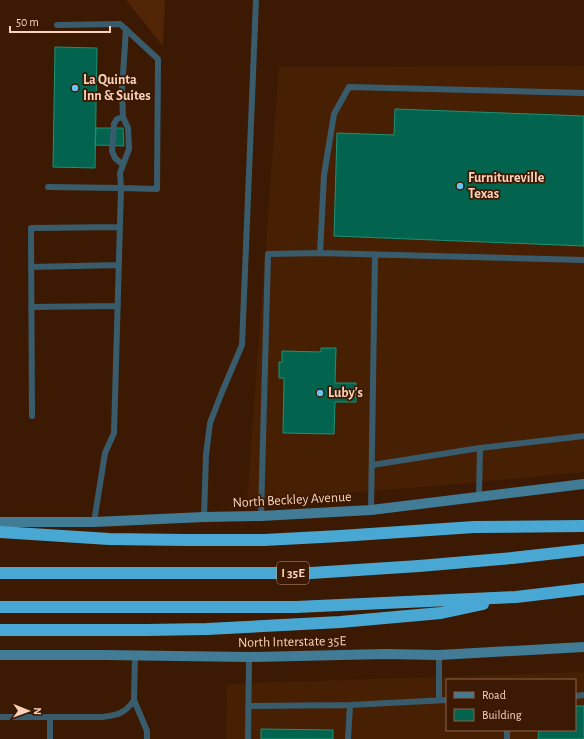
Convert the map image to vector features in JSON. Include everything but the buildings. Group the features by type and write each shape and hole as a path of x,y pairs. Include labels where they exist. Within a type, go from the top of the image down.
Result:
{"highway":[{"path":"0,532 109,539 256,540 459,528 584,526"},
{"name":"I 35E","path":"0,573 311,573 419,566 584,550"},
{"path":"0,607 296,607 516,597 584,589"},
{"path":"0,630 184,629 340,622 441,613 516,597"}],"main road":[{"name":"North Beckley Avenue","path":"0,522 94,522 261,516 371,510 584,484"},
{"name":"North Interstate 35E","path":"0,655 248,657 385,654 439,655 584,647"}],"lane":[{"path":"204,517 206,455 210,423 242,345 256,0"},
{"path":"48,187 157,189 158,59 120,24 57,24"},
{"path":"94,522 105,453 114,433 121,188 120,172 129,149 128,128 123,117 122,90 126,30"},
{"path":"320,254 324,175 334,114 349,87 584,93"},
{"path":"123,117 117,119 114,124 112,151 115,158 123,165"},
{"path":"32,416 31,228 120,227"},
{"path":"261,516 268,254 584,260"},
{"path":"371,510 375,255"},
{"path":"31,267 119,265"},
{"path":"31,307 118,306"},
{"path":"372,465 480,448 584,436"},
{"path":"479,496 480,448"},
{"path":"439,655 440,700"},
{"path":"135,656 134,700 147,731 147,739"},
{"path":"248,657 248,739"},
{"path":"0,717 102,717 124,712 134,700"},
{"path":"248,706 350,705 446,700"},
{"path":"348,739 350,705"},
{"path":"50,717 50,739"}],"shaded area":[{"path":"126,0 165,0 163,46"},
{"path":"584,66 584,472 247,501 279,67"},
{"path":"584,672 584,739 226,739 227,684"}],"place":[{"name":"La Quinta Inn & Suites","path":"75,88"},
{"name":"Furnitureville Texas","path":"460,186"},
{"name":"Luby's","path":"320,393"}]}
